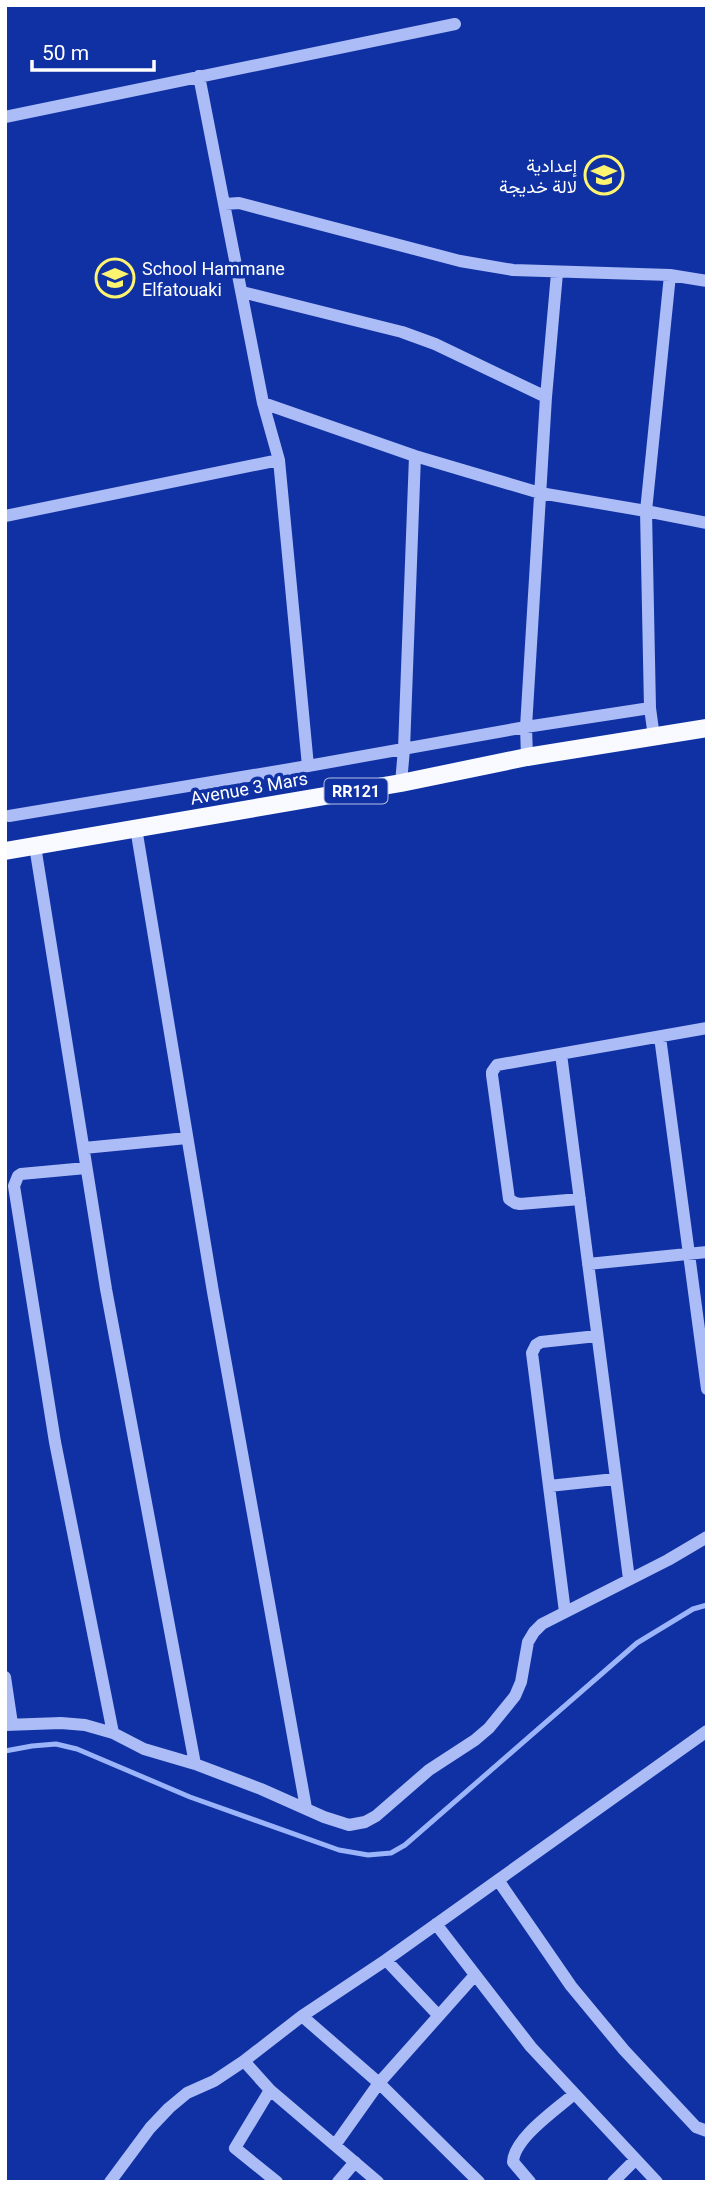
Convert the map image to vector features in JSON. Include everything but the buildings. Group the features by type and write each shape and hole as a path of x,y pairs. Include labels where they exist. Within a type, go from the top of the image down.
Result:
{"main road":[{"name":"Avenue 3 Mars","path":"5,851 401,783 527,757 707,728"}],"street":[{"path":"5,117 455,24"},
{"path":"199,76 263,403 279,460 308,766"},
{"path":"225,204 239,203 460,261 513,270 670,275 707,281"},
{"path":"527,757 526,727 540,493 557,273"},
{"path":"654,737 650,708 646,511 670,275"},
{"path":"242,292 401,332 435,344 546,397"},
{"path":"263,403 415,456 540,493 707,523"},
{"path":"401,783 415,456"},
{"path":"5,516 279,460"},
{"path":"9,816 650,708"},
{"path":"136,828 187,1138 306,1808"},
{"path":"35,846 109,1303 195,1764"},
{"path":"580,1199 515,1203 509,1199 492,1072 497,1065 707,1027"},
{"path":"660,1037 707,1389"},
{"path":"561,1054 629,1579"},
{"path":"83,1148 187,1138"},
{"path":"86,1168 21,1174 15,1186 55,1442 113,1733"},
{"path":"588,1264 707,1252"},
{"path":"565,1612 531,1359 533,1349 541,1342 597,1336"},
{"path":"549,1486 615,1479"},
{"path":"5,1678 8,1725 85,1725 113,1733 144,1749 261,1788 335,1822 349,1825 365,1822 429,1770 489,1728 515,1696 521,1682 528,1642 542,1624 707,1537"},
{"path":"110,2182 139,2141 169,2108 187,2093 214,2081 244,2061 302,2016 386,1960 707,1731"},
{"path":"498,1880 589,2008 696,2127 707,2132"},
{"path":"436,1924 531,2047 657,2182"},
{"path":"386,1960 438,2015"},
{"path":"335,2145 379,2083 475,1975"},
{"path":"302,2016 379,2083 479,2182"},
{"path":"244,2061 270,2090 378,2182"},
{"path":"270,2090 235,2148 277,2182"},
{"path":"530,2182 513,2162 515,2151 524,2138 574,2094"},
{"path":"613,2182 635,2160"},
{"path":"338,2182 355,2162"}],"waterway":[{"path":"5,1751 56,1744 77,1749 190,1797 339,1850 368,1855 391,1853 405,1845 637,1643 693,1609 707,1605"}],"place":[{"name":"إعدادية لالة خديجة","path":"604,175"},
{"name":"School Hammane Elfatouaki","path":"115,278"}]}
